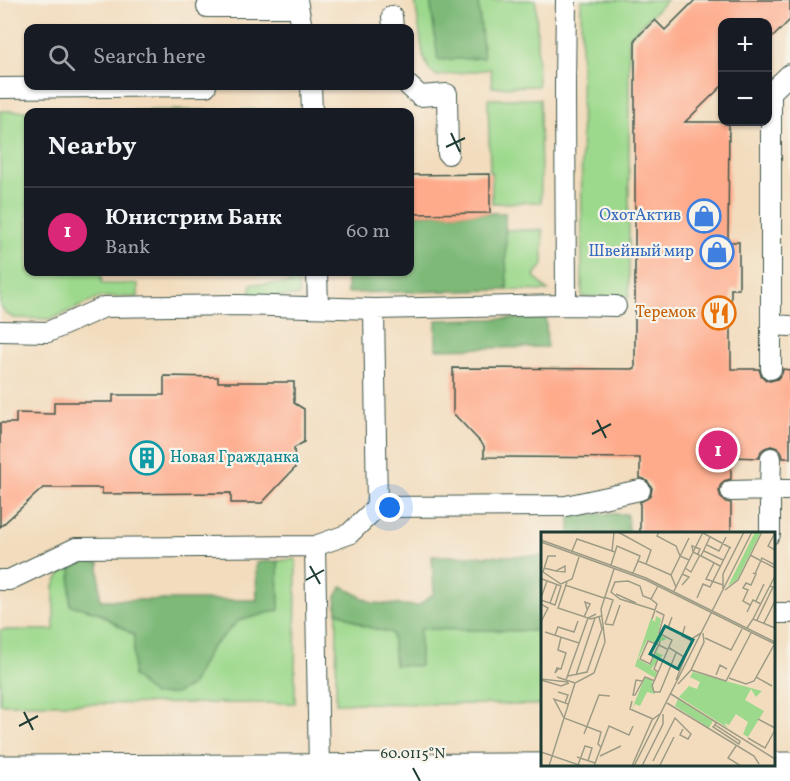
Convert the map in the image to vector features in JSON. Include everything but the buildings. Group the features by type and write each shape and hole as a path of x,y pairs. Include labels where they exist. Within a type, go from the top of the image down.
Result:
{"street":[{"path":"0,772 776,767"}],"lane":[{"path":"566,0 566,305"},
{"path":"207,7 298,4 301,24"},
{"path":"771,369 781,326 771,92 790,74"},
{"path":"0,88 24,88"},
{"path":"311,90 312,108"},
{"path":"413,90 420,96 447,94 448,154"},
{"path":"317,276 318,306"},
{"path":"0,331 48,332 104,307 238,305 374,309 616,306"},
{"path":"374,309 377,507"},
{"path":"770,532 771,458"},
{"path":"0,580 9,580 76,548 315,546 349,534 377,507 566,506 640,490"},
{"path":"731,491 790,490"},
{"path":"315,546 319,770"}],"green space":[{"path":"415,0 536,0 538,86 492,87 491,69 437,76 429,70 423,55"},
{"path":"430,0 478,0 484,58 438,60"},
{"path":"581,0 667,0 629,37 629,298 582,297"},
{"path":"488,99 540,99 541,202 492,203"},
{"path":"0,111 24,111 24,276 101,276 102,284 138,284 138,297 101,297 52,319 14,318 6,314 0,306"},
{"path":"505,213 507,290 347,293 347,276 414,276 414,214"},
{"path":"505,230 543,230 543,265 534,276 548,291 507,290"},
{"path":"290,276 298,276 299,296 250,298 251,284 290,284"},
{"path":"546,318 547,347 436,349 436,320"},
{"path":"570,514 627,514 629,532 570,532"},
{"path":"432,556 541,556 541,631 420,629 420,666 395,665 392,633 364,626 337,611 336,597 342,586 372,603 418,606 434,593"},
{"path":"296,559 295,703 0,704 0,630 54,630 54,586 60,574 71,565 70,605 97,612 134,635 191,686 210,649 238,621 279,610 278,561"},
{"path":"80,561 99,563 100,600 257,600 256,562 278,561 279,610 238,621 210,649 191,686 175,694 153,695 133,676 134,635 97,612 70,605 71,565"},
{"path":"337,611 364,626 392,633 395,665 420,629 541,631 541,705 336,703"}],"place":[{"name":"ОхотАктив","path":"704,216"},
{"name":"Швейный мир","path":"717,252"},
{"name":"Теремок","path":"719,313"},
{"name":"Юнистрим Банк","path":"718,450"},
{"name":"Новая Гражданка","path":"147,458"}]}
